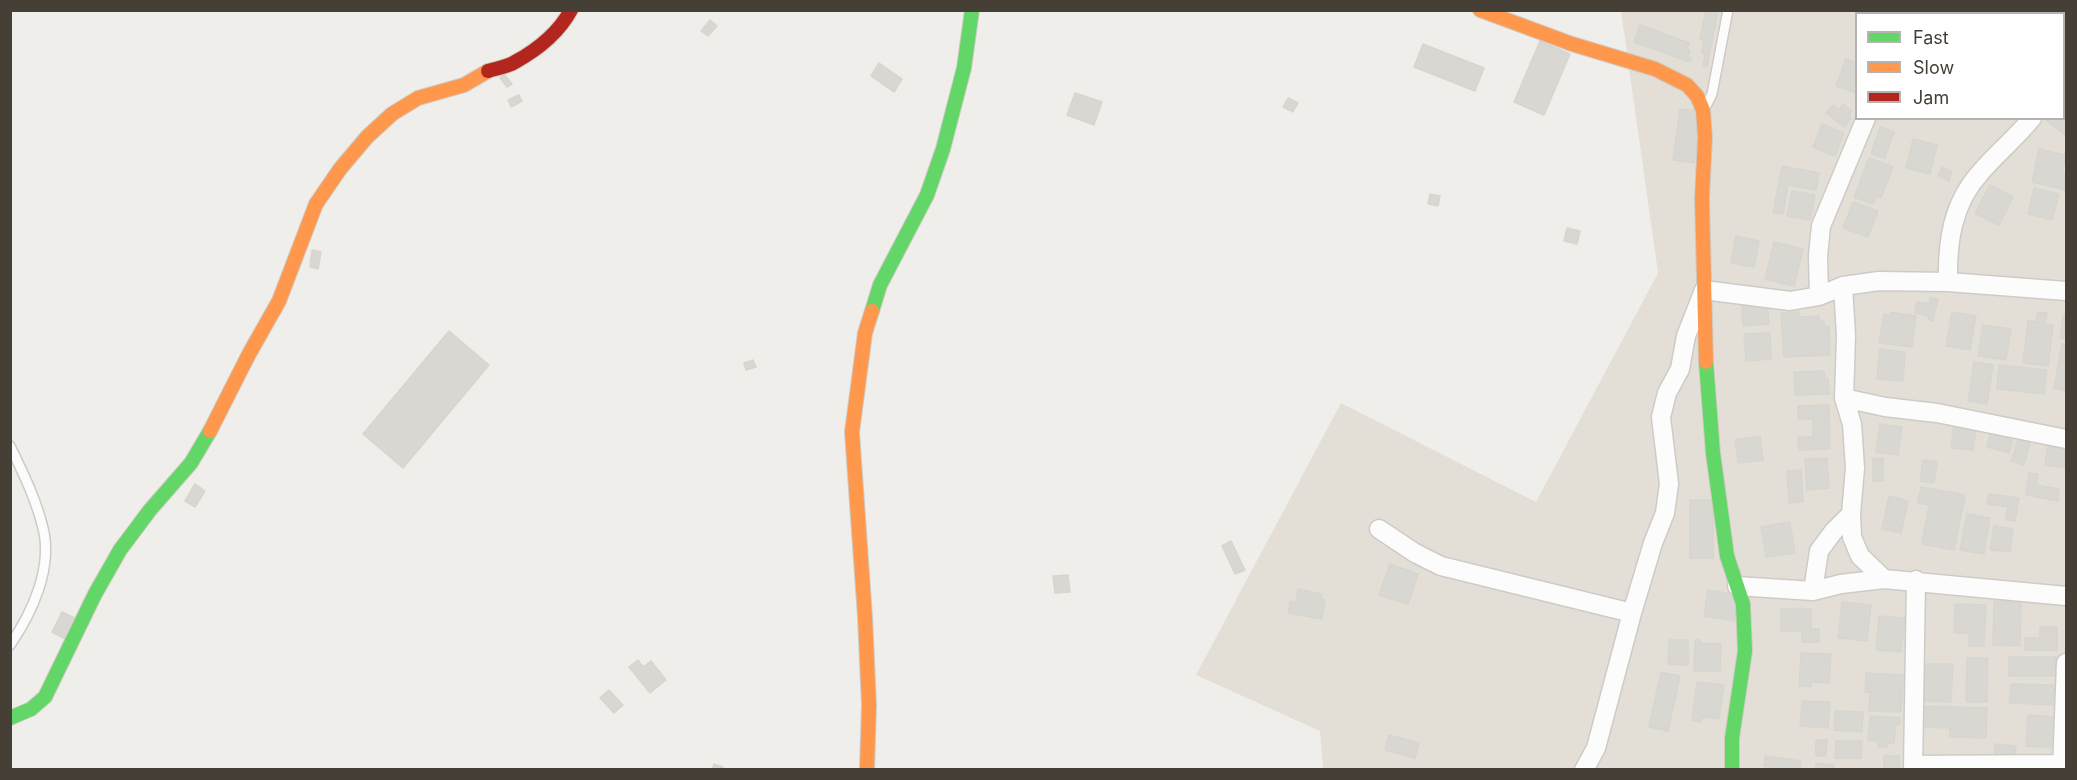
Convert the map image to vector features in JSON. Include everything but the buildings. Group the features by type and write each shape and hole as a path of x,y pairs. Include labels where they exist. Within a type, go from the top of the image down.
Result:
{"street":[{"path":"10,718 31,709 45,697 99,586 120,550 150,510 178,480 203,444 279,301 316,204 340,169 367,137 392,114 418,98 464,85 491,70 514,63 547,40 571,10"},
{"path":"867,770 869,705 852,432 858,378 865,333 880,285 927,195 943,149 964,68 972,10"},
{"path":"1480,10 1572,44 1655,69 1687,85 1697,96 1703,110 1705,137 1702,198 1704,290 1713,453 1727,556 1743,604 1745,651 1732,738 1732,770"},
{"path":"1819,296 1818,256 1821,226 1865,120"},
{"path":"1948,282 1950,235 1954,218 1966,192 1979,174 2030,120"},
{"path":"1704,290 1790,300 1819,296 1843,286 1879,281 1948,282 2067,291"},
{"path":"1843,286 1846,336 1844,398 1852,424 1855,468 1851,514 1852,537 1860,556 1884,579"},
{"path":"1584,770 1596,748 1632,613 1653,543 1665,513 1669,484 1661,417 1667,393 1680,369 1686,336 1704,290"},
{"path":"1844,398 1885,407 1937,413 2067,439"},
{"path":"1814,591 1819,551 1833,532 1851,514"},
{"path":"1379,529 1415,554 1441,566 1632,613"},
{"path":"1737,586 1814,591 1841,584 1884,579 1916,580 2067,596"},
{"path":"1916,580 1913,767 2063,763 2067,663"}],"lane":[{"path":"1703,110 1712,94 1728,10"},
{"path":"10,446 34,497 44,530 45,555 38,595 25,623 10,645"}],"shaded area":[{"path":"1621,11 2066,11 2066,769 1323,769 1320,731 1196,675 1341,403 1536,502 1658,273"}],"traffic: fast":[{"path":"872,311 880,285 927,195 943,149 964,68 972,10"},
{"path":"1706,362 1713,453 1727,556 1743,604 1745,651 1732,738 1732,770"},
{"path":"10,718 31,709 45,697 95,594 120,550 150,510 191,463 210,431"}],"traffic: slow":[{"path":"1480,10 1572,44 1655,69 1687,85 1697,96 1703,110 1705,137 1702,198 1706,362"},
{"path":"210,431 279,301 316,204 340,169 367,137 392,114 418,98 464,85 488,71"},
{"path":"867,770 869,705 852,432 865,333 872,311"}],"traffic: jam":[{"path":"488,71 512,64 531,52 554,33 571,10"}]}
